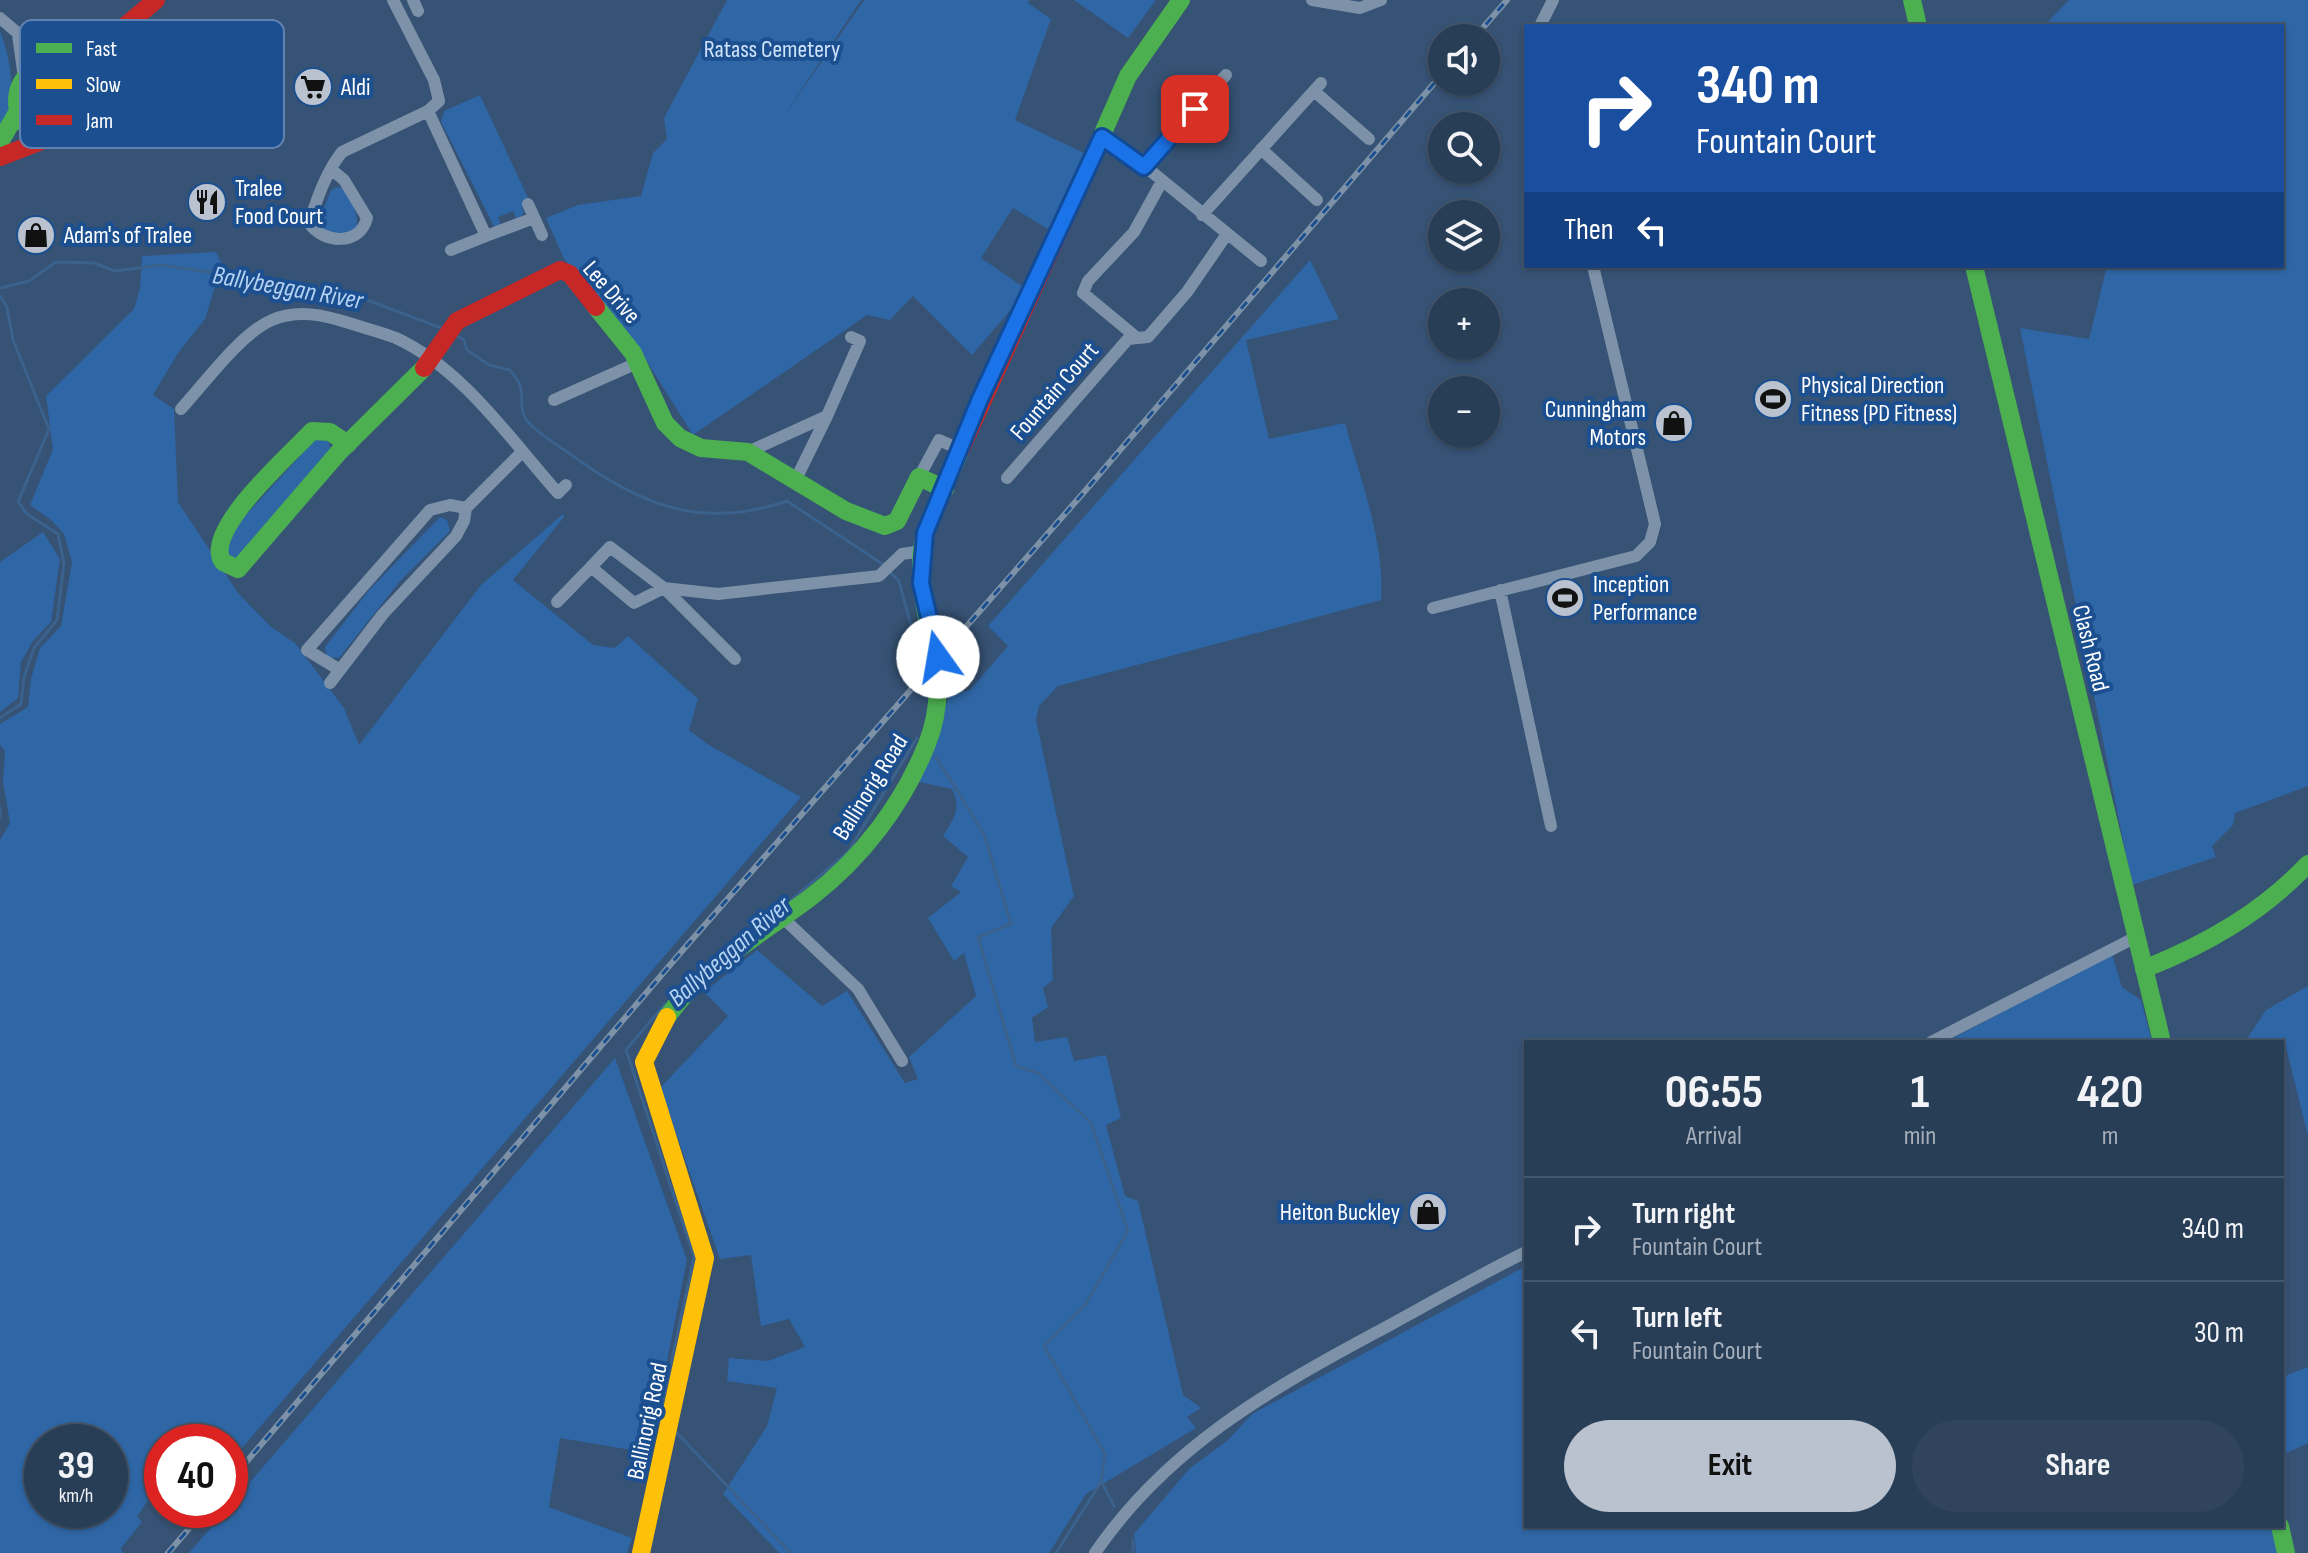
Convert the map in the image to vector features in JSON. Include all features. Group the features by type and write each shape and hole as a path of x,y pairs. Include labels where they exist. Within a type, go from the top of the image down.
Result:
{"street":[{"path":"133,20 156,0"},
{"path":"331,169 344,180 367,218 359,234 349,239 326,236 314,230 309,223 331,169 342,152 428,111 440,97 393,0"},
{"name":"Ballinorig Road","path":"641,1553 705,1258 644,1062 651,1036 668,1010 730,957 784,919 859,854 914,771 929,739 939,689 938,657 921,583 925,533 980,399 1102,137 1121,88 1142,51 1181,0"},
{"path":"1312,0 1360,8 1381,0"},
{"path":"1541,24 1553,0"},
{"path":"1912,0 1918,24"},
{"path":"0,18 18,35 20,49"},
{"path":"1144,167 1226,75"},
{"path":"1202,215 1317,87 1369,139"},
{"path":"20,88 17,96 20,114"},
{"path":"0,142 18,111"},
{"path":"428,111 486,236"},
{"path":"1102,137 1261,261"},
{"path":"0,157 23,148"},
{"path":"1261,149 1317,200"},
{"name":"Fountain Court","path":"1136,337 1083,293 1088,281 1134,232 1161,183"},
{"path":"528,204 542,235"},
{"path":"451,250 534,218"},
{"name":"Fountain Court","path":"1007,478 1128,339 1148,337 1187,292 1227,234"},
{"path":"1433,608 1636,556 1655,532 1623,379 1594,268"},
{"name":"Clash Road","path":"1974,268 2162,1040"},
{"name":"Lee Drive","path":"431,361 457,321 560,270 570,274 637,363 665,423 680,438 701,448 748,452 846,511 885,526 897,521 939,440 950,445"},
{"path":"181,409 241,343 270,320 296,313 327,316 396,339 431,361 470,392 558,493 566,485"},
{"path":"795,481 860,341 851,337"},
{"path":"348,444 330,432 312,431 226,524 216,542 216,553 228,567 238,569 348,444 431,361"},
{"name":"Lee Drive","path":"554,400 637,363"},
{"name":"Lee Drive","path":"748,452 827,416"},
{"path":"330,683 383,614 456,536 466,508 522,452"},
{"path":"919,477 945,489"},
{"path":"340,670 307,650 430,510 450,505 466,508"},
{"path":"557,602 610,547 664,588 735,659"},
{"path":"591,567 634,603 664,588 718,594 879,576 902,554 922,551"},
{"path":"1500,590 1551,826"},
{"path":"2144,969 2179,956 2244,923 2281,894 2308,864"},
{"path":"784,919 858,989 902,1061"},
{"path":"1935,1040 2136,937"},
{"path":"1095,1553 1123,1516 1168,1468 1220,1423 1309,1367 1524,1253"},
{"path":"2280,1528 2286,1553"}],"green space":[{"name":"Ratass Cemetery","path":"727,0 861,0 780,122 864,0 1029,0 1028,3 1051,19 1015,120 1084,153 1053,232 1013,208 981,258 1028,290 972,355 913,296 890,320 867,315 693,435 636,344 564,259 546,218 578,205 641,196 653,153 667,139 664,118"},
{"path":"1074,0 1156,0 1128,38"},
{"path":"2069,0 2308,0 2308,786 2235,813 2233,825 2212,846 2216,857 2132,885 2020,328 2089,339 2107,268 2284,268 2284,24 2046,24"},
{"path":"0,31 8,57 11,98 0,137"},
{"path":"480,95 530,202 522,206 524,213 517,220 513,211 498,217 501,226 495,228 441,122 444,111"},
{"path":"342,188 355,209 357,226 356,232 351,234 330,232 318,223 331,190"},
{"path":"216,252 222,264 205,319 178,353 153,395 174,409 178,502 238,593 271,627 295,643 344,708 359,745 481,585 563,514 564,517 513,580 593,645 615,648 628,636 698,699 689,730 709,745 801,797 248,1441 248,1424 144,1424 144,1506 137,1517 142,1522 121,1548 123,1553 0,1553 0,840 10,823 3,782 5,751 0,745 0,724 28,707 31,679 40,648 61,626 72,562 64,534 30,505 53,449 46,396 134,309 140,288 142,256"},
{"path":"1310,260 1339,319 1246,340 1269,439 1345,423 1375,533 1381,600 1058,686 1039,706 1036,720 1074,896 1051,928 1053,980 1043,988 1048,1007 1032,1018 1035,1042 1067,1037 1074,1061 1106,1055 1121,1118 1106,1125 1125,1196 1138,1201 1183,1395 1201,1408 1187,1417 1196,1428 1086,1494 1049,1553 779,1553 723,1494 767,1426 777,1388 727,1381 729,1358 768,1361 805,1347 789,1319 761,1326 751,1255 720,1259 660,1088 728,1016 704,992 757,950 822,1006 847,991 905,1083 918,1079 909,1057 976,996 964,953 954,961 928,918 961,892 951,886 968,857 943,836 956,808 952,789 919,782 949,696 970,690 1008,646 988,626"},
{"path":"316,439 328,441 332,452 239,558 230,561 219,544"},
{"path":"440,517 447,520 450,531 401,580 339,658 327,657 325,647 370,589"},
{"path":"43,532 60,559 51,622 33,641 21,662 18,698 0,712 0,562"},
{"path":"2112,954 2122,987 2141,1000 2151,1040 1950,1040"},
{"path":"2308,986 2308,1136 2284,1040 2250,1040 2248,1037 2266,1010"},
{"path":"615,1058 687,1260 649,1453 560,1438 549,1507 632,1538 627,1553 189,1553 211,1528 248,1528 248,1484"},
{"path":"1524,1267 1524,1528 2272,1528 2278,1553 1136,1553 1134,1534 1189,1469 1228,1440 1252,1414"},
{"path":"2308,1367 2308,1443 2284,1454 2284,1376"}],"waterway":[{"name":"Ballybeggan River","path":"0,288 29,281 56,262 94,263 115,271 161,265 346,292 444,329"},
{"path":"0,296 7,307 13,340 49,429 18,502 27,514 58,534 64,563 57,620 34,648 24,677 21,704 0,718"},
{"name":"Ballybeggan River","path":"457,336 464,340 467,350 489,365 510,370 520,385 526,420 535,429 622,487 673,508 700,513 727,513 787,501 884,565"},
{"name":"Ballybeggan River","path":"889,571 899,581 913,633"},
{"name":"Ballybeggan River","path":"791,900 848,852 917,738"},
{"path":"936,757 984,834 1011,924 978,937 1016,1066 1038,1073 1091,1123 1128,1231 1085,1305 1044,1346 1105,1454 1101,1481 1114,1506"},
{"path":"0,808 0,818"},
{"name":"Ballybeggan River","path":"673,995 687,981"},
{"name":"Ballybeggan River","path":"662,1422 659,1419 694,1257 626,1050 665,1004"},
{"name":"Ballybeggan River","path":"675,1431 791,1553"},
{"path":"1056,1553 1101,1482"},
{"path":"1133,1540 1133,1553"}],"railway":[{"path":"1486,24 1507,0"},
{"path":"248,1460 682,951 1085,491 1428,90"},
{"path":"168,1553 190,1528"}],"traffic: fast":[{"path":"1077,192 1128,76 1181,0"},
{"path":"1912,0 1918,24"},
{"path":"20,87 17,101 20,115"},
{"path":"0,142 18,111"},
{"path":"1974,268 2162,1040"},
{"path":"596,307 633,353 665,423 680,438 701,448 748,452 846,511 885,526 897,521 919,477 945,489"},
{"path":"348,444 330,432 312,431 236,513 220,549 223,562 238,569 339,452 424,368"},
{"path":"667,1017 715,966 830,882 864,847 906,788 927,744 937,697 937,675 922,589 922,550 929,521 960,451"},
{"path":"2144,969 2232,926 2271,898 2308,864"},
{"path":"2280,1528 2286,1553"}],"traffic: slow":[{"path":"641,1553 705,1258 644,1062 667,1017"}],"traffic: jam":[{"path":"132,20 156,0"},
{"path":"0,157 23,148"},
{"path":"960,451 1077,192"},
{"path":"424,368 457,321 560,270 570,274 596,307"}],"place":[{"name":"Aldi","path":"313,87"},
{"name":"Tralee Food Court","path":"207,202"},
{"name":"Adam's of Tralee","path":"36,235"},
{"name":"Physical Direction Fitness (PD Fitness)","path":"1773,399"},
{"name":"Cunningham Motors","path":"1674,423"},
{"name":"Inception Performance","path":"1565,598"},
{"name":"Heiton Buckley","path":"1428,1212"}],"route":[{"path":"938,657 921,583 920,559 925,533 980,399 1102,137 1125,150 1144,167 1195,109"}]}
